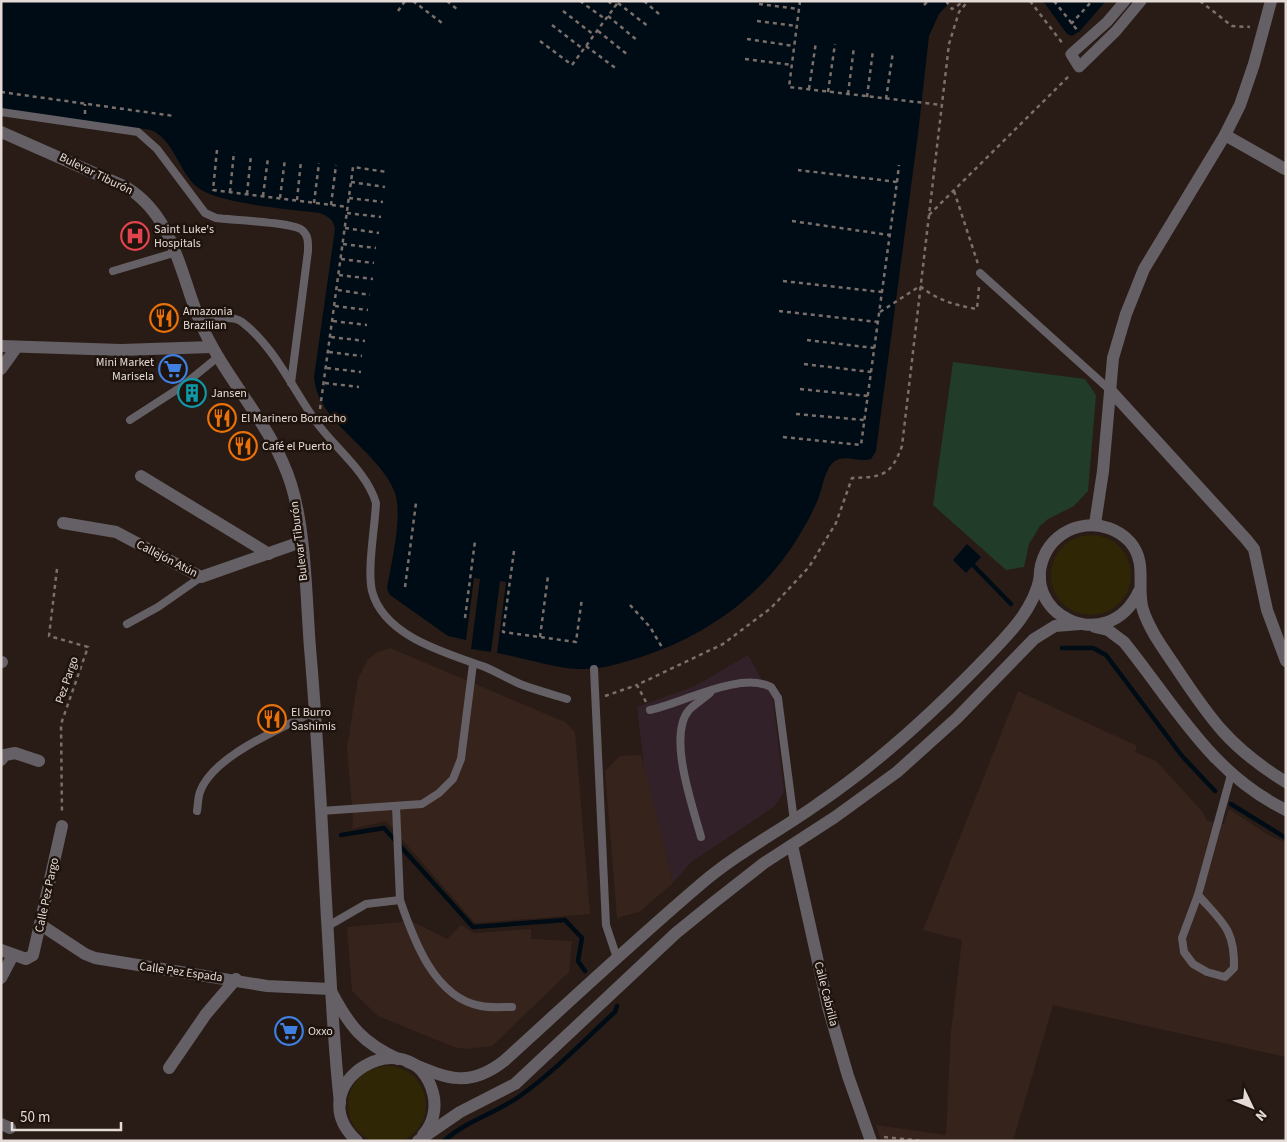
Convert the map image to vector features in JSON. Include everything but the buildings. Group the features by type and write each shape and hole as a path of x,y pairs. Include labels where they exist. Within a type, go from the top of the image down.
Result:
{"street":[{"path":"1125,1 1107,22 1071,54 1079,67 1116,31 1141,1"},
{"path":"1095,524 1102,479 1113,358 1126,314 1144,269 1226,135 1243,97 1271,1"},
{"name":"Bulevar Tiburón","path":"1,132 88,169 135,192 156,213 177,252 200,322 215,352 266,428 284,465 297,508 301,542 315,711 330,989 343,1122"},
{"path":"1226,135 1285,169"},
{"path":"1,346 16,348 215,352"},
{"path":"1,369 16,348"},
{"path":"1110,390 1254,549 1267,610 1286,660"},
{"path":"141,476 204,516 270,554"},
{"name":"Callejón Atún","path":"63,522 116,532 201,577 301,542"},
{"path":"340,1104 345,1086 355,1071 371,1061 389,1058 451,1078 468,1079 490,1072 702,883 794,821 882,756 944,701 996,647 1027,611 1037,593 1043,558 1060,536 1076,527 1095,524 1114,530 1133,547 1142,571 1139,591 1128,609 1120,616 1101,625 1055,626 1034,639 957,718 897,772 835,817 757,869 676,933 515,1084 460,1112 418,1141"},
{"path":"1040,577 1044,595 1055,611 1071,622 1108,630 1124,642 1200,743 1245,786 1286,810"},
{"path":"1139,591 1150,628 1207,714 1245,755 1286,782"},
{"path":"1,760 5,755 15,753 39,761"},
{"name":"Calle Pez Pargo","path":"1,978 13,955 33,955 62,826"},
{"name":"Calle Cabrilla","path":"792,845 828,1008 848,1076 870,1138"},
{"name":"Calle Pez Espada","path":"41,925 85,954 95,958 267,986 330,989"},
{"path":"169,1068 206,1014 236,980"},
{"name":"Bulevar Tiburón","path":"330,989 351,1027 378,1050 403,1061"},
{"path":"403,1061 425,1076 434,1097 432,1119 425,1133 418,1141"},
{"path":"342,1141 343,1122"},
{"path":"343,1122 357,1141"}],"lane":[{"path":"1,112 138,132 156,150 206,213 216,218 289,225 301,229 308,239 308,252 291,383"},
{"path":"113,271 177,252"},
{"path":"980,274 1110,390"},
{"path":"200,322 230,317 241,322 267,350 328,438 373,492 376,503 371,573 372,590 378,605 390,621 416,640 521,684 567,699"},
{"path":"130,420 181,387 215,352"},
{"path":"127,624 158,607 201,577"},
{"path":"321,811 422,804 439,793 453,779 461,759 473,664"},
{"path":"594,669 606,925 617,958"},
{"path":"650,710 729,685 754,682 771,687 778,698 794,821"},
{"path":"701,837 685,773 679,736 688,711 713,690"},
{"path":"197,811 200,792 222,764 236,754 315,711"},
{"path":"1198,895 1227,927 1232,938 1234,968 1226,977 1207,972 1193,964 1184,952 1182,938 1198,895 1232,775"},
{"path":"396,806 400,900 414,940 426,963 441,981 459,997 480,1006 512,1007"},
{"path":"328,926 366,904 400,900"}],"path":[{"path":"398,11 405,1"},
{"path":"413,1 442,23"},
{"path":"447,1 458,10"},
{"path":"580,1 638,41"},
{"path":"608,1 615,7"},
{"path":"644,1 658,14"},
{"path":"800,1 789,86 942,106"},
{"path":"924,5 928,1"},
{"path":"946,1 952,9 960,4 964,5"},
{"path":"650,710 637,685 723,644 771,608 814,560 836,523 852,478 878,477 895,464 902,446 949,44 956,18 968,1"},
{"path":"1030,1 1071,54"},
{"path":"1054,1 1071,24 1092,1"},
{"path":"1056,5 1061,1"},
{"path":"1200,1 1232,26 1264,28"},
{"path":"540,41 572,64 618,2 649,27"},
{"path":"759,4 799,9"},
{"path":"563,11 594,35"},
{"path":"757,21 797,26"},
{"path":"552,25 583,49"},
{"path":"598,30 628,55"},
{"path":"747,40 794,46"},
{"path":"809,89 816,42"},
{"path":"828,92 835,44"},
{"path":"586,46 618,70"},
{"path":"848,94 854,47"},
{"path":"867,97 873,50"},
{"path":"886,99 893,52"},
{"path":"745,59 792,65"},
{"path":"928,216 1079,67"},
{"path":"1,92 174,116"},
{"path":"217,150 213,190 348,207"},
{"path":"230,192 234,152"},
{"path":"247,194 251,155"},
{"path":"263,196 268,158"},
{"path":"280,198 285,159"},
{"path":"297,200 301,161"},
{"path":"314,203 319,163"},
{"path":"783,437 862,445 899,165"},
{"path":"331,205 336,166"},
{"path":"322,402 353,167 387,172"},
{"path":"798,170 896,182"},
{"path":"351,182 385,187"},
{"path":"920,286 934,298 958,306 976,309 980,274 954,191"},
{"path":"349,198 383,202"},
{"path":"347,213 381,217"},
{"path":"792,221 890,235"},
{"path":"345,228 379,232"},
{"path":"343,244 376,248"},
{"path":"341,259 374,263"},
{"path":"339,275 372,279"},
{"path":"783,281 882,292"},
{"path":"880,312 920,286"},
{"path":"338,290 370,295"},
{"path":"335,306 368,310"},
{"path":"779,311 878,322"},
{"path":"333,321 367,326"},
{"path":"331,337 365,341"},
{"path":"808,340 874,348"},
{"path":"329,352 362,356"},
{"path":"804,364 871,372"},
{"path":"327,368 361,372"},
{"path":"325,383 358,387"},
{"path":"800,389 868,396"},
{"path":"796,414 864,420"},
{"path":"405,587 416,503"},
{"path":"465,618 475,541"},
{"path":"514,552 503,632 576,642 582,598"},
{"name":"Pez Pargo","path":"57,569 50,636 88,647 61,724 62,826"},
{"path":"540,637 548,576"},
{"path":"630,605 650,627 663,649"},
{"path":"870,1138 923,1141"}],"shaded area":[{"path":"1,1 951,1 939,14 929,36 918,134 876,451 871,459 844,458 831,464 816,504 799,536 767,579 727,614 681,641 625,662 589,669 574,669 497,653 506,582 500,581 491,652 471,649 480,579 474,578 466,640 448,636 390,595 387,589 396,540 398,514 395,493 387,478 376,464 326,409 318,393 314,377 335,229 332,221 320,213 236,201 206,192 190,180 165,140 151,130 1,110"},
{"path":"1043,1 1106,1 1080,31 1072,36 1067,34"},
{"path":"967,544 981,557 966,573 953,560"},
{"path":"390,648 565,722 575,732 590,914 475,923 386,821 352,829 353,817 347,748 358,679 368,659 378,652"},
{"path":"748,655 773,699 784,792 774,807 691,862 673,883 645,775 637,707 695,686"},
{"path":"1018,691 1137,746 1135,752 1156,761 1203,812 1207,821 1224,824 1229,809 1267,834 1286,843 1286,1057 1053,1005 1013,1141 881,1141 876,1125 946,1135 951,1032 962,940 923,930"},
{"path":"641,755 673,883 639,912 617,918 605,771 620,756"},
{"path":"411,921 447,939 461,925 474,933 531,929 531,939 572,941 569,972 492,1046 465,1049 454,1047 378,1016 352,991 347,927"}],"green space":[{"path":"953,362 1085,379 1096,395 1088,491 1074,506 1048,519 1040,526 1029,544 1024,567 1006,570 933,505"}],"sand":[{"path":"1091,535 1106,538 1119,547 1128,560 1131,575 1128,590 1119,603 1106,612 1091,615 1076,612 1063,603 1054,590 1051,575 1054,560 1063,547 1076,538"},
{"path":"379,1066 395,1066 409,1072 420,1083 426,1097 426,1113 420,1127 409,1138 395,1144 379,1144 365,1138 354,1127 348,1113 348,1097 354,1083 365,1072"}],"waterway":[{"path":"973,565 1011,604"},
{"path":"1062,648 1093,648 1106,655 1182,756 1215,791"},
{"path":"1231,804 1286,838"},
{"path":"341,835 384,828 473,927 565,920 582,938 578,961 585,971"},
{"path":"444,1141 462,1128 511,1102 533,1087 615,1012 617,1006"}],"place":[{"name":"Saint Luke's Hospitals","path":"135,236"},
{"name":"Amazonia Brazilian","path":"164,318"},
{"name":"Mini Market Marisela","path":"173,369"},
{"name":"Jansen","path":"192,393"},
{"name":"El Marinero Borracho","path":"222,418"},
{"name":"Café el Puerto","path":"243,446"},
{"name":"El Burro Sashimis","path":"272,719"},
{"name":"Oxxo","path":"289,1031"}]}
